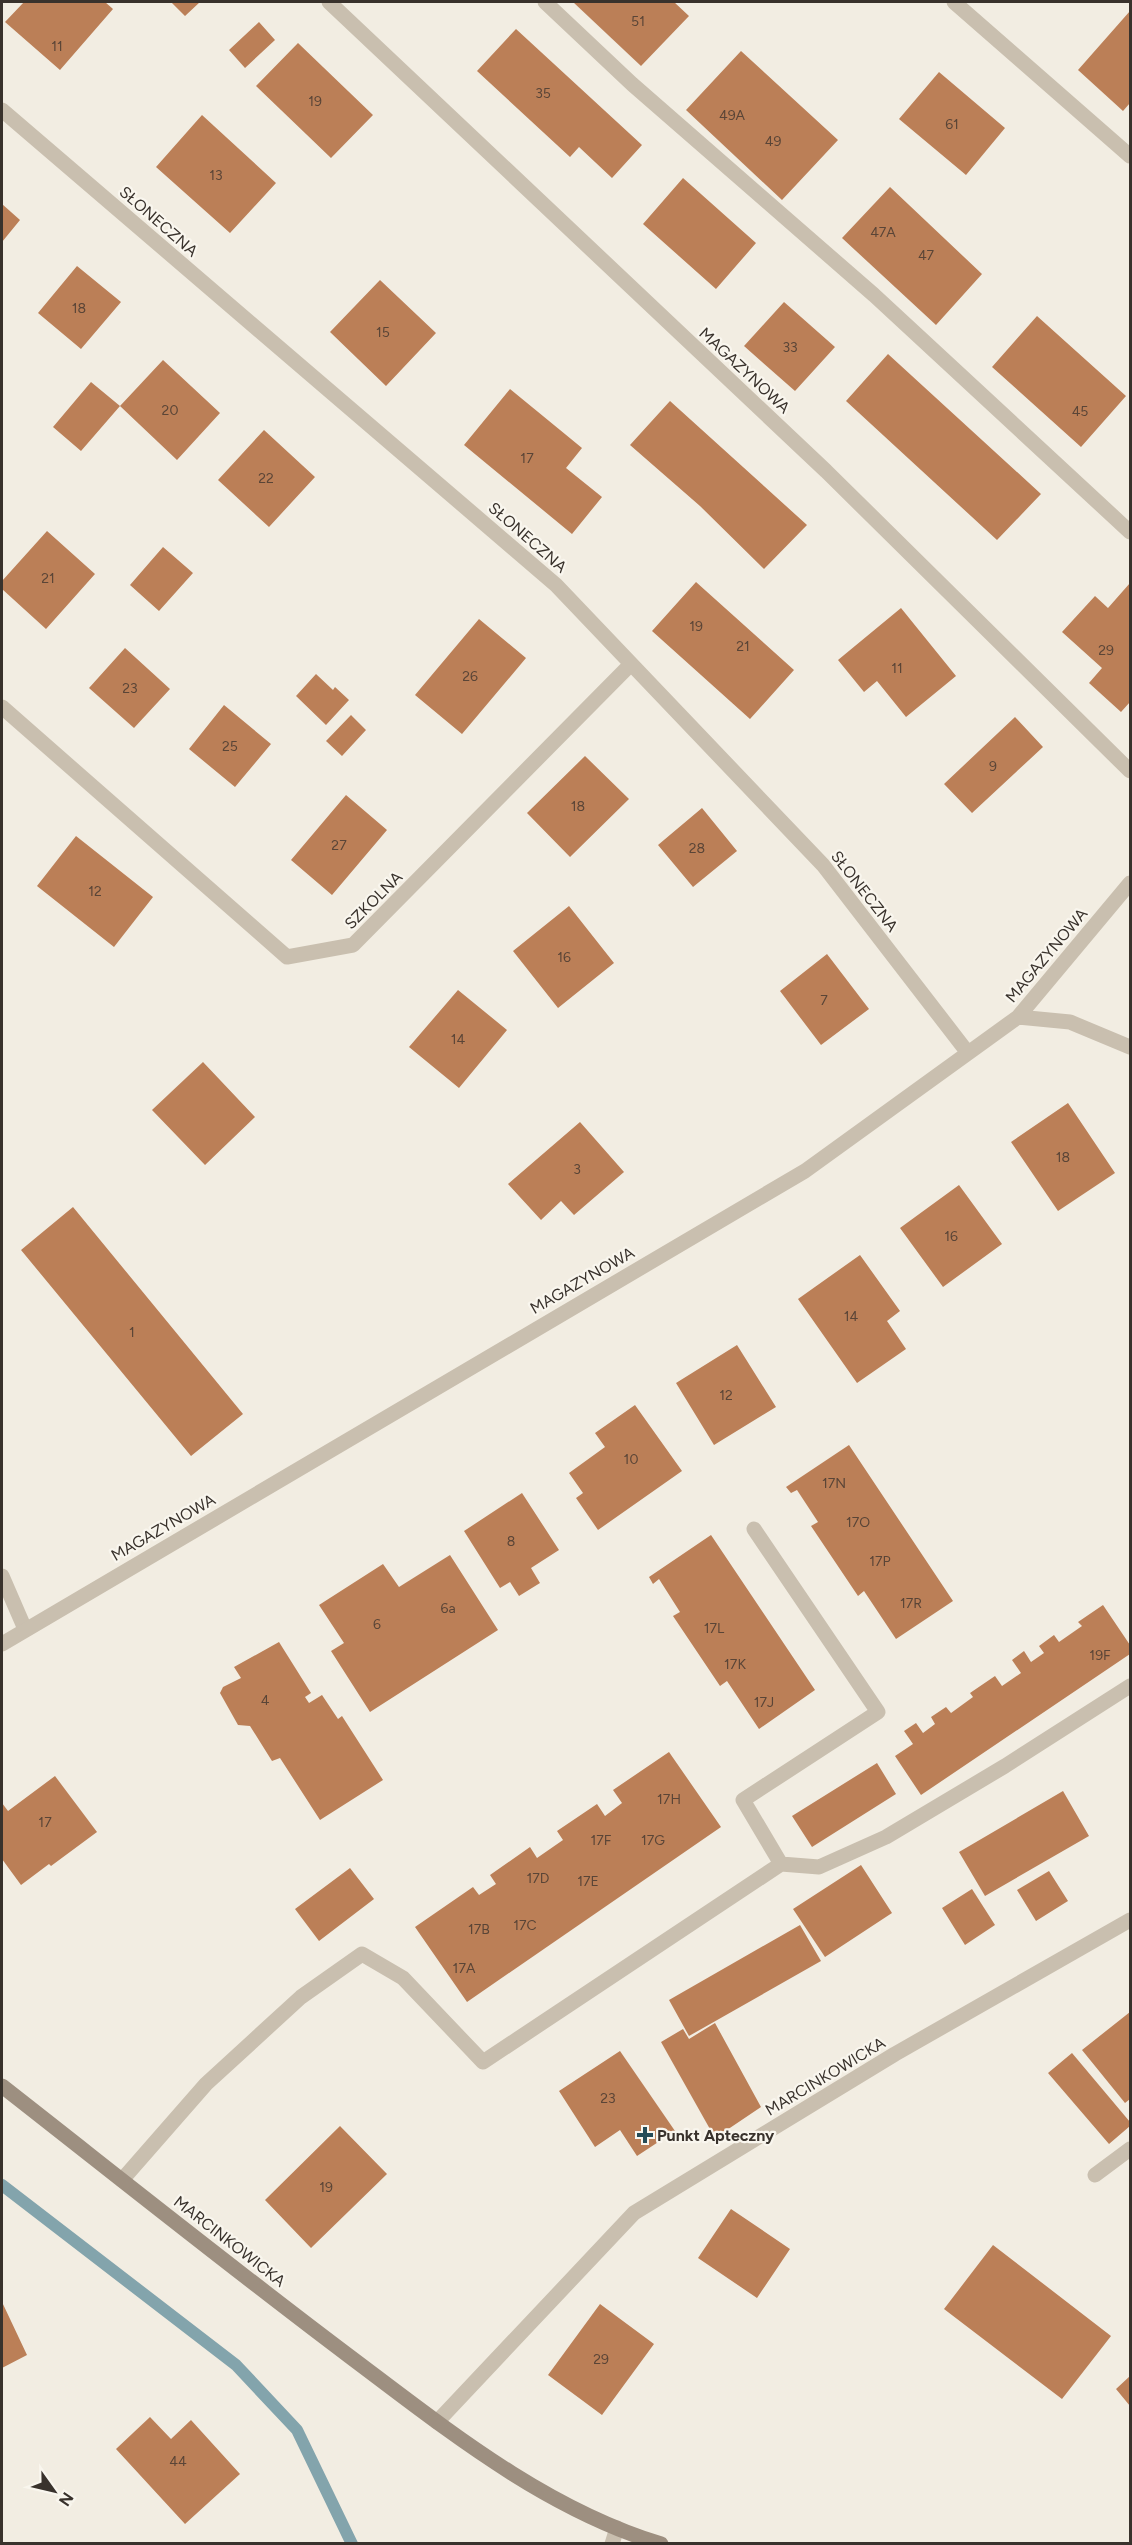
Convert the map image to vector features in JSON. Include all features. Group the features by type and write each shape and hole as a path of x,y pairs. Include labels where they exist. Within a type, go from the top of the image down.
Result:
{"street":[{"name":"MAGAZYNOWA","path":"329,2 826,471 1131,771"},
{"path":"545,2 632,84 874,295 1131,532"},
{"path":"954,2 1131,156"},
{"name":"SŁONECZNA","path":"2,110 556,585 823,865 969,1053"},
{"name":"SZKOLNA","path":"2,707 287,957 353,945 631,664"},
{"name":"MAGAZYNOWA","path":"2,1644 805,1171 1018,1017 1131,883"},
{"path":"1018,1017 1070,1022 1131,1047"},
{"path":"754,1529 878,1712 743,1800 781,1864"},
{"path":"2,1576 25,1629"},
{"path":"122,2180 215,2076 301,1996 362,1954 403,1977 483,2062 781,1864 819,1867 886,1837 1005,1766 1131,1686"},
{"name":"MARCINKOWICKA","path":"437,2422 634,2213 895,2054 1131,1920"},
{"name":"MARCINKOWICKA","path":"2,2086 294,2314 437,2422 530,2486 617,2528 661,2544"},
{"path":"1095,2175 1131,2149"},
{"path":"612,2544 617,2528"}],"building":[{"path":"24,2 105,2 113,9 60,70 5,22"},
{"path":"171,2 200,2 185,16"},
{"path":"573,2 674,2 689,16 641,66"},
{"path":"1130,11 1130,103 1123,111 1078,70"},
{"path":"259,22 275,40 245,68 229,50"},
{"path":"516,29 642,145 612,178 579,147 570,157 477,71"},
{"path":"298,43 373,115 331,158 256,86"},
{"path":"741,51 838,140 782,200 686,110"},
{"path":"939,72 1005,128 966,175 899,119"},
{"path":"202,115 276,183 230,233 156,167"},
{"path":"683,178 756,243 716,289 643,224"},
{"path":"890,187 982,274 936,325 842,238"},
{"path":"2,204 20,220 2,242"},
{"path":"77,266 121,302 81,349 38,313"},
{"path":"380,280 436,333 386,386 330,332"},
{"path":"784,302 835,347 795,391 744,346"},
{"path":"1037,316 1126,396 1081,447 992,367"},
{"path":"888,354 1041,494 997,540 846,401"},
{"path":"163,360 220,413 177,460 120,406"},
{"path":"91,382 120,406 81,451 53,427"},
{"path":"510,389 582,448 566,468 602,497 572,534 464,445"},
{"path":"670,401 807,525 764,569 700,506 630,445"},
{"path":"264,430 315,477 269,527 218,480"},
{"path":"47,531 95,574 46,629 2,589 2,581"},
{"path":"163,547 193,573 159,611 130,585"},
{"path":"696,582 794,670 750,719 652,631"},
{"path":"1130,583 1130,702 1121,712 1089,683 1102,668 1062,632 1095,596 1108,608"},
{"path":"901,608 956,676 906,717 877,681 864,692 838,660"},
{"path":"479,619 526,658 462,734 415,695"},
{"path":"125,648 170,689 134,728 89,688"},
{"path":"316,674 333,690 335,687 349,700 326,725 296,696"},
{"path":"224,705 271,744 235,787 189,749"},
{"path":"351,715 366,730 342,756 326,741"},
{"path":"1015,717 1043,747 972,813 944,784"},
{"path":"585,756 629,799 570,857 527,813"},
{"path":"346,795 387,830 332,895 291,860"},
{"path":"702,808 737,851 693,887 658,845"},
{"path":"76,836 153,897 114,947 37,886"},
{"path":"569,906 614,963 558,1008 513,951"},
{"path":"827,954 869,1009 821,1045 780,991"},
{"path":"458,990 507,1030 459,1088 409,1047"},
{"path":"203,1062 255,1117 205,1165 152,1110"},
{"path":"1068,1103 1115,1173 1058,1211 1011,1142"},
{"path":"580,1122 624,1172 574,1215 561,1201 541,1220 508,1184"},
{"path":"959,1185 1002,1244 943,1287 900,1228"},
{"path":"73,1207 243,1414 191,1456 21,1250"},
{"path":"860,1255 900,1311 887,1321 906,1349 857,1383 798,1299"},
{"path":"737,1345 776,1407 714,1445 676,1383"},
{"path":"635,1405 682,1471 598,1530 576,1498 583,1493 569,1473 605,1447 595,1433"},
{"path":"849,1445 953,1601 896,1639 864,1591 858,1596 811,1526 818,1522 797,1490 791,1493 786,1487"},
{"path":"522,1493 559,1550 531,1568 540,1583 519,1596 510,1582 500,1588 464,1531"},
{"path":"711,1535 815,1690 759,1729 727,1681 720,1686 673,1616 680,1612 659,1579 653,1584 649,1577"},
{"path":"450,1555 498,1630 370,1712 331,1651 344,1643 319,1605 383,1564 399,1587"},
{"path":"1103,1605 1130,1645 1130,1654 921,1795 895,1756 913,1744 904,1731 916,1723 923,1733 935,1724 931,1717 946,1707 951,1713 973,1697 970,1693 995,1676 1002,1686 1021,1673 1012,1660 1024,1651 1031,1662 1044,1653 1039,1646 1054,1635 1059,1642 1082,1626 1078,1622"},
{"path":"279,1642 311,1693 305,1697 309,1703 322,1695 338,1719 342,1716 383,1780 320,1820 280,1758 272,1761 250,1726 238,1725 220,1693 223,1687 241,1678 234,1667"},
{"path":"669,1752 721,1827 467,2002 415,1927 473,1887 479,1895 496,1884 490,1875 530,1847 537,1858 563,1840 557,1831 597,1804 605,1816 622,1803 613,1790"},
{"path":"877,1763 896,1794 812,1847 792,1816"},
{"path":"55,1776 97,1832 21,1885 2,1859 2,1803 8,1811"},
{"path":"1063,1791 1089,1836 985,1896 959,1852"},
{"path":"861,1865 892,1913 825,1957 793,1909"},
{"path":"350,1868 374,1899 319,1941 295,1909"},
{"path":"1049,1871 1068,1901 1036,1921 1017,1890"},
{"path":"972,1889 995,1925 965,1945 942,1908"},
{"path":"800,1925 821,1961 689,2036 669,2000"},
{"path":"1130,2012 1130,2099 1125,2103 1082,2050"},
{"path":"715,2023 761,2107 715,2138 661,2042 683,2029 689,2039"},
{"path":"620,2051 675,2131 637,2156 620,2130 595,2147 559,2091"},
{"path":"1072,2053 1130,2122 1130,2126 1109,2144 1048,2073"},
{"path":"340,2126 387,2174 311,2248 265,2200"},
{"path":"731,2209 790,2249 757,2298 698,2258"},
{"path":"993,2245 1111,2336 1062,2399 944,2309"},
{"path":"2,2302 27,2355 2,2368"},
{"path":"600,2304 654,2344 602,2415 548,2375"},
{"path":"1130,2376 1130,2406 1116,2389"},
{"path":"150,2417 171,2439 191,2420 240,2474 185,2524 116,2449"}],"waterway":[{"path":"2,2185 236,2365 297,2430 352,2544"}],"place":[{"name":"Punkt Apteczny","path":"645,2135"}]}
